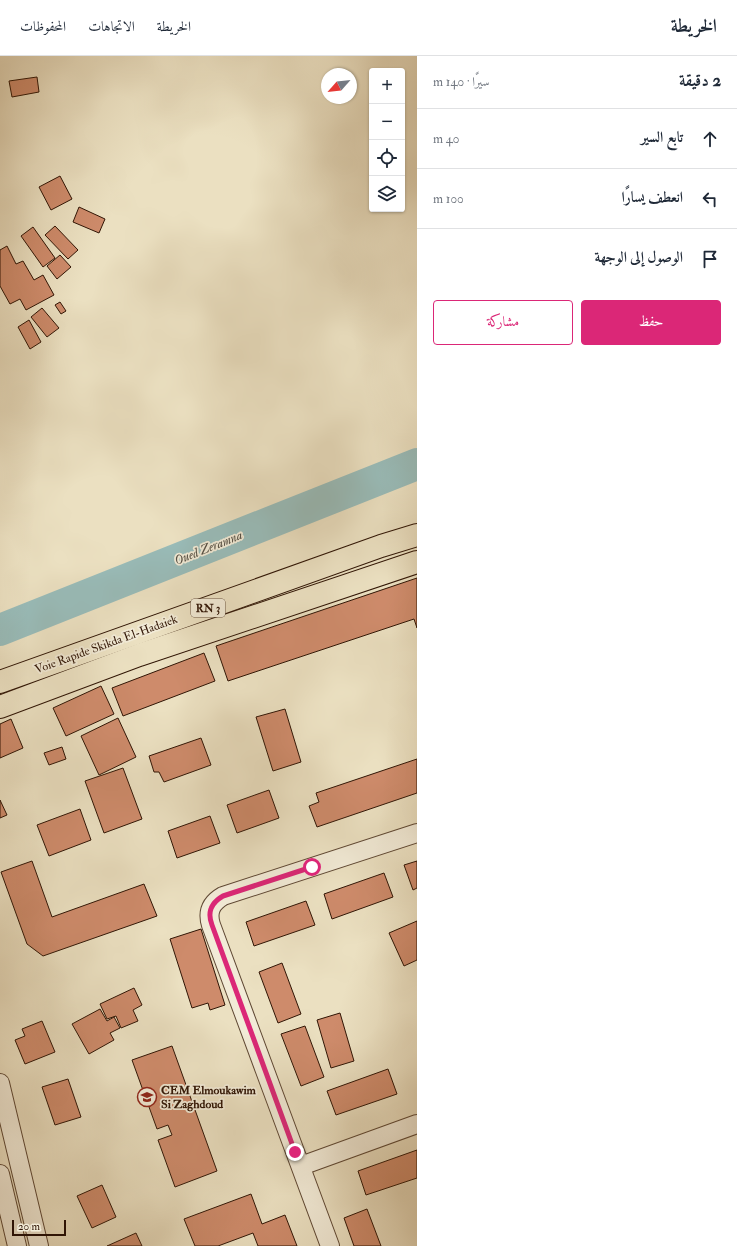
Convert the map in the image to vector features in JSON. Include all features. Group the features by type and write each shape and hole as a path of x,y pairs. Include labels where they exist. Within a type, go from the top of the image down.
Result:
{"highway":[{"name":"Voie Rapide Skikda El-Hadaiek","path":"0,682 417,535"},
{"name":"Voie Rapide Skikda El-Hadaiek","path":"0,707 139,655 417,562"}],"street":[{"path":"330,1246 212,925 210,912 216,900 223,896 417,833"},
{"path":"0,1083 39,1246"},
{"path":"301,1166 417,1124"},
{"path":"0,1174 3,1202 17,1246"}],"building":[{"path":"37,77 39,92 12,97 9,81"},
{"path":"60,176 72,199 51,210 39,187"},
{"path":"79,207 105,219 99,233 73,222"},
{"path":"55,226 78,250 68,259 45,235"},
{"path":"33,227 55,258 43,267 21,236"},
{"path":"7,246 16,264 23,261 34,280 43,275 54,295 26,310 20,299 10,304 0,286 0,250"},
{"path":"60,255 71,267 57,279 47,266"},
{"path":"60,302 66,311 61,314 55,305"},
{"path":"42,308 59,328 47,337 31,317"},
{"path":"29,320 41,342 30,349 18,327"},
{"path":"417,578 417,628 414,619 228,681 216,646"},
{"path":"204,653 215,681 123,716 112,688"},
{"path":"101,686 114,714 66,736 53,708"},
{"path":"285,709 301,762 273,771 256,717"},
{"path":"118,718 136,757 99,775 81,736"},
{"path":"11,719 23,748 0,758 0,724"},
{"path":"201,738 211,765 164,782 159,772 154,772 149,756"},
{"path":"62,747 66,759 49,765 44,753"},
{"path":"417,759 417,793 317,827 309,806 319,802 316,793"},
{"path":"123,768 142,819 104,833 85,781"},
{"path":"269,790 279,818 237,833 227,805"},
{"path":"0,800 7,815 0,818"},
{"path":"80,809 91,840 49,856 37,825"},
{"path":"210,816 220,843 177,858 168,831"},
{"path":"32,861 52,917 144,884 157,916 43,956 27,944 1,872"},
{"path":"417,861 417,888 413,890 404,865"},
{"path":"384,873 393,897 332,919 324,894"},
{"path":"306,901 315,925 254,946 246,922"},
{"path":"417,921 417,960 404,966 389,933"},
{"path":"201,929 225,1005 210,1010 208,1003 192,1008 170,939"},
{"path":"282,963 301,1014 278,1023 259,972"},
{"path":"134,988 142,1005 133,1010 138,1021 121,1028 116,1016 107,1019 100,1004"},
{"path":"100,1009 107,1021 114,1017 120,1028 110,1033 114,1040 89,1054 72,1024"},
{"path":"340,1013 354,1061 331,1068 317,1020"},
{"path":"42,1021 55,1052 25,1064 15,1040 25,1036 22,1029"},
{"path":"305,1026 324,1077 301,1086 281,1034"},
{"path":"172,1046 217,1171 175,1187 158,1140 172,1135 168,1125 157,1129 132,1060"},
{"path":"388,1069 397,1094 336,1115 327,1091"},
{"path":"68,1079 81,1117 55,1125 42,1087"},
{"path":"417,1150 417,1178 366,1195 358,1171"},
{"path":"102,1185 116,1217 92,1228 77,1196"},
{"path":"251,1194 262,1224 285,1215 297,1246 258,1246 253,1233 218,1246 195,1246 184,1219"},
{"path":"367,1209 381,1246 354,1246 344,1218"},
{"path":"136,1233 142,1246 107,1246"}],"waterway":[{"name":"Oued Zeramna","path":"0,630 417,464"}],"place":[{"name":"CEM Elmoukawim Si Zaghdoud","path":"147,1097"}],"route":[{"path":"295,1152 209,919 212,905 216,900 223,896 312,867"}]}
